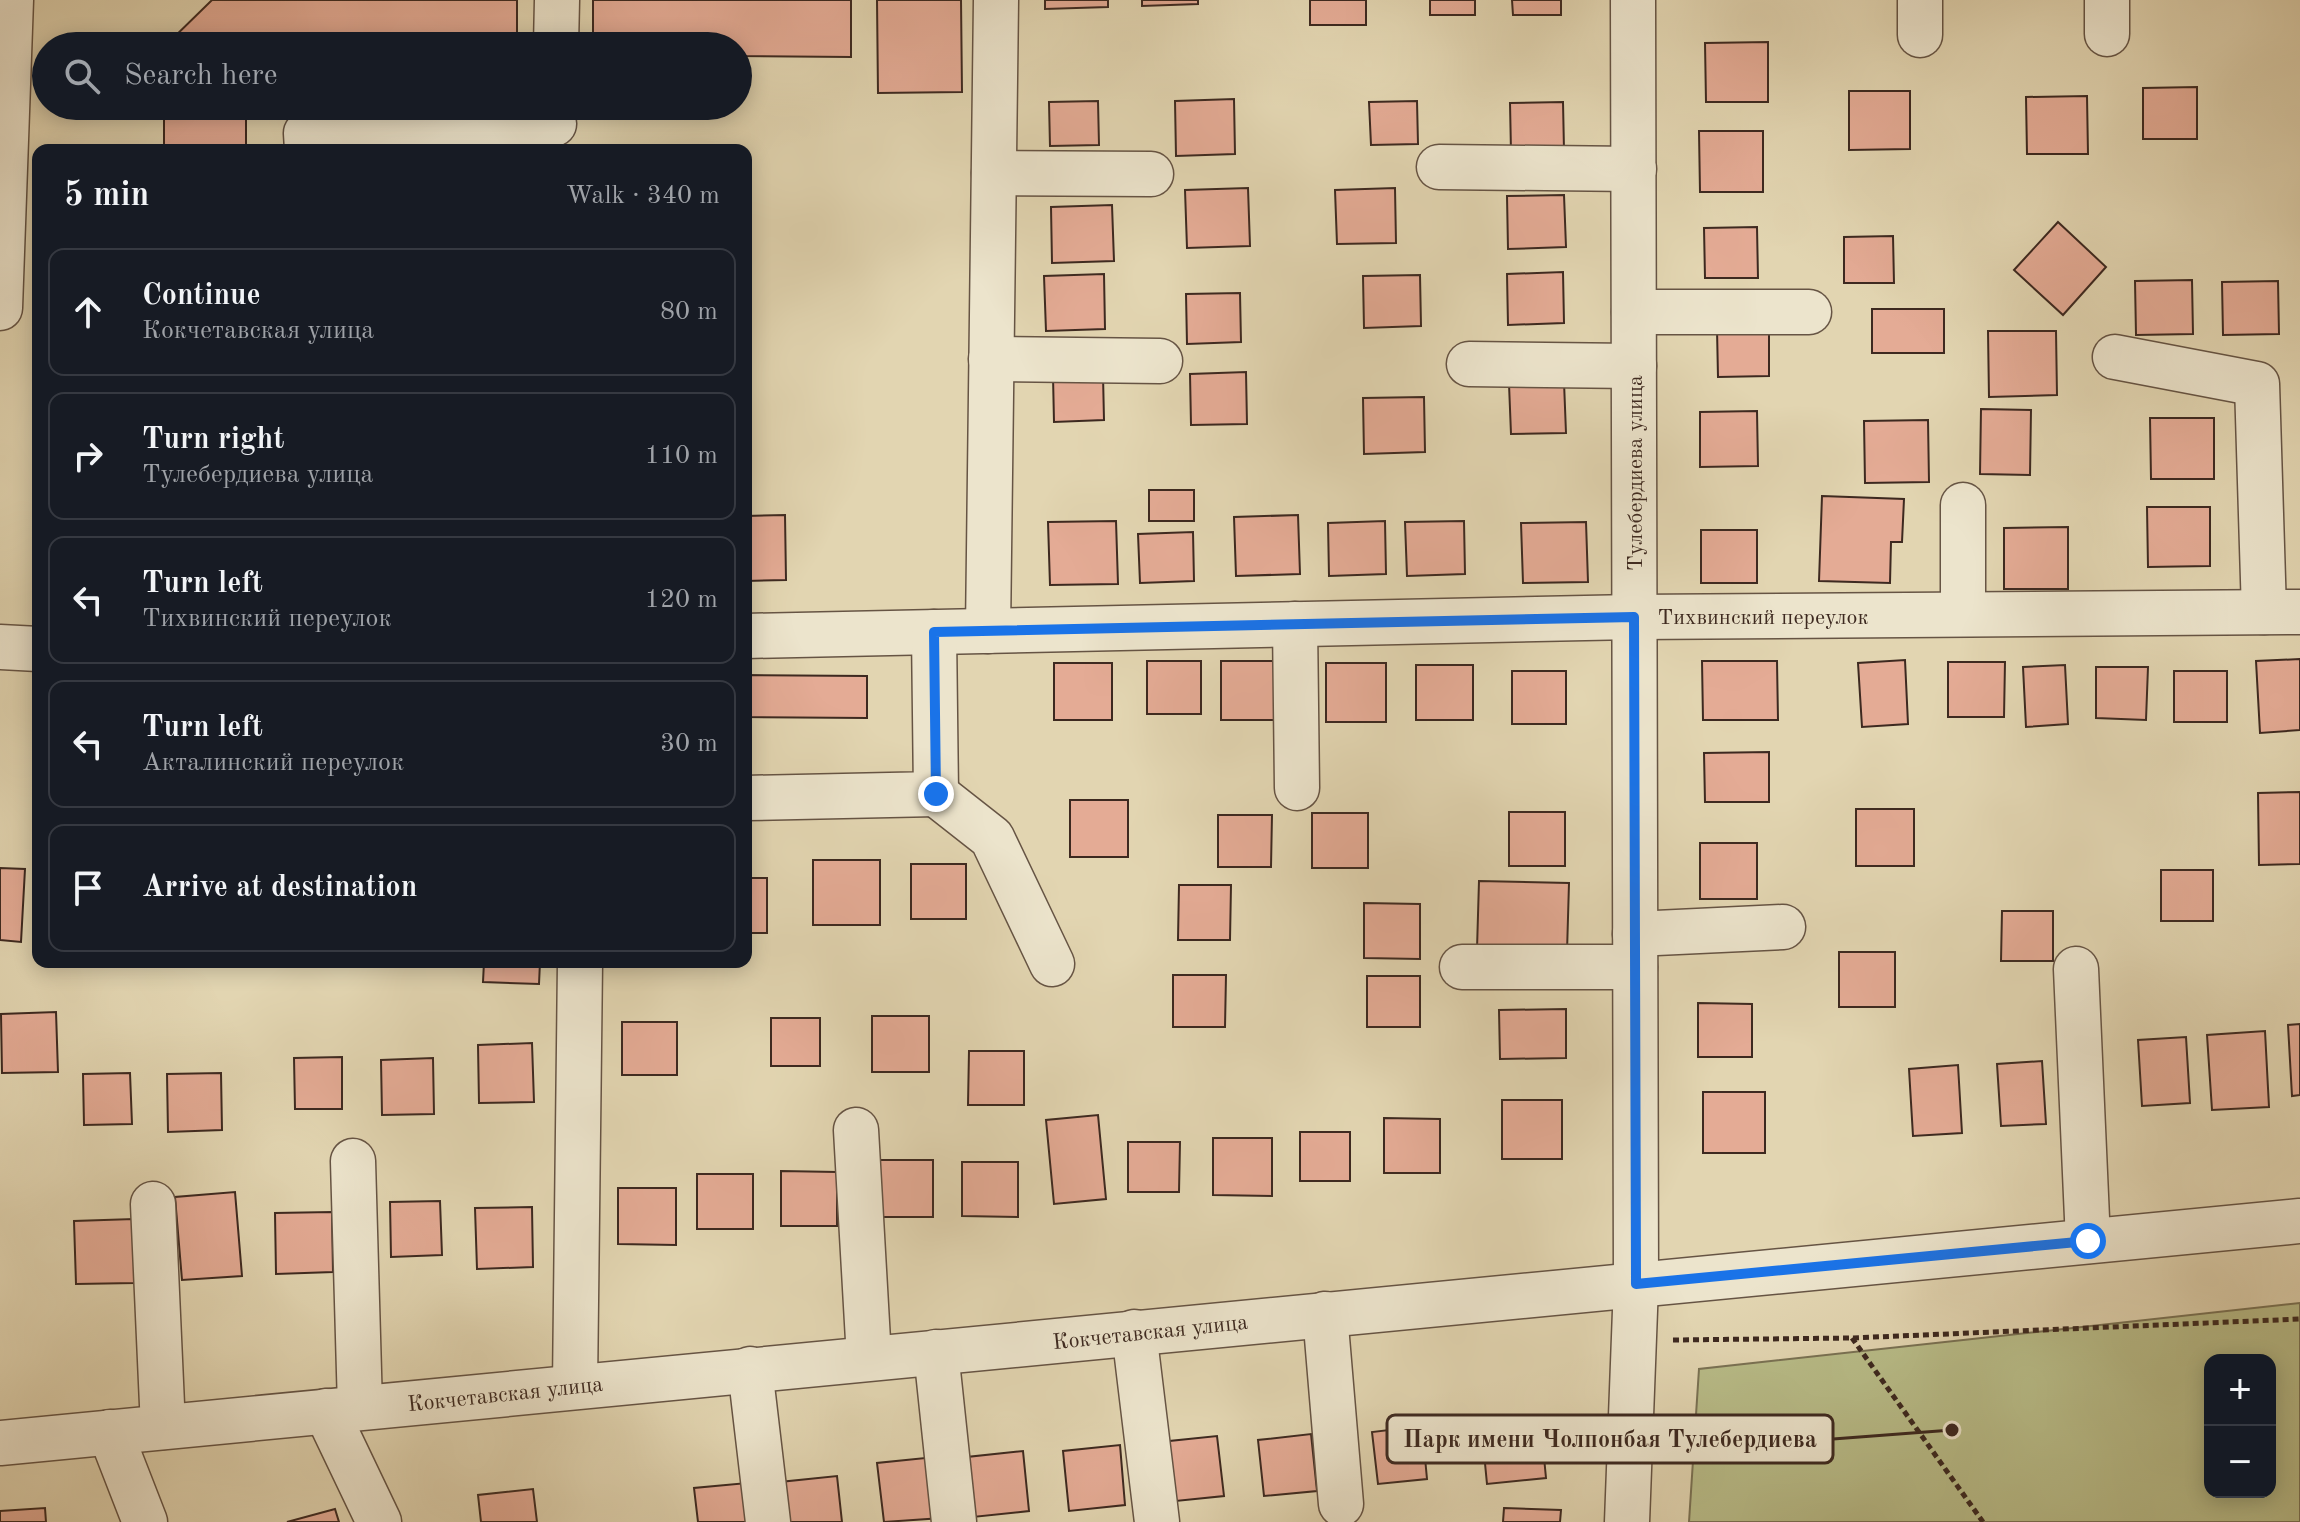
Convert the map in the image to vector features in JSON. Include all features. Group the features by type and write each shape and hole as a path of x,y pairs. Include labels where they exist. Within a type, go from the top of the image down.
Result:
{"street":[{"path":"0,308 11,0"},
{"path":"556,32 557,0"},
{"path":"988,631 996,0"},
{"name":"Тулебердиева улица","path":"1627,1522 1636,1284 1633,0"},
{"path":"307,144 306,133 554,127"},
{"path":"1439,167 1634,169"},
{"path":"994,173 1151,174"},
{"path":"1634,312 1809,312"},
{"path":"2115,357 2257,384 2282,612"},
{"path":"991,359 1160,361"},
{"path":"1469,364 1634,366"},
{"path":"1963,505 1963,614"},
{"name":"Тихвинский переулок","path":"752,636 1634,617 2282,612"},
{"path":"1295,624 1297,788"},
{"path":"934,632 936,794"},
{"path":"0,647 32,649"},
{"path":"752,798 936,794 992,838 1052,964"},
{"path":"1462,967 1635,950 1783,927"},
{"path":"575,1386 580,968"},
{"path":"2076,969 2088,1241"},
{"path":"856,1130 869,1358"},
{"path":"353,1161 343,1409 379,1522"},
{"path":"153,1204 163,1427"},
{"name":"Кокчетавская улица","path":"0,1443 2300,1221"},
{"path":"1325,1314 1341,1504"},
{"path":"1134,1332 1157,1522"},
{"path":"936,1352 954,1522"},
{"path":"750,1369 768,1522"},
{"path":"110,1432 145,1522"}],"path":[{"path":"1667,1340 1852,1338 2300,1319"},
{"path":"1852,1338 1983,1522"}],"green space":[{"path":"2300,1303 2300,1522 1689,1522 1699,1369"}],"building":[{"path":"212,0 517,0 517,32 179,32"},
{"path":"593,0 851,0 851,57 752,56 752,32 593,32"},
{"path":"877,0 961,0 962,92 878,93"},
{"path":"1045,0 1108,0 1108,7 1045,9"},
{"path":"1142,0 1198,0 1198,4 1142,6"},
{"path":"1310,0 1366,0 1366,25 1310,25"},
{"path":"1430,0 1475,0 1475,15 1430,15"},
{"path":"1512,0 1561,0 1561,15 1513,15"},
{"path":"1768,42 1768,102 1706,102 1705,43"},
{"path":"2197,87 2197,139 2143,139 2143,88"},
{"path":"1849,91 1910,91 1910,149 1849,150"},
{"path":"2087,96 2088,154 2027,154 2026,97"},
{"path":"1234,99 1235,154 1176,156 1175,101"},
{"path":"1098,101 1099,145 1050,146 1049,102"},
{"path":"1417,101 1418,144 1371,145 1369,102"},
{"path":"1563,102 1564,150 1511,152 1510,103"},
{"path":"164,120 246,120 246,144 164,144"},
{"path":"1699,131 1763,131 1763,192 1700,192"},
{"path":"1248,188 1250,246 1187,248 1185,190"},
{"path":"1395,188 1396,243 1337,244 1335,190"},
{"path":"1564,195 1566,247 1508,249 1507,196"},
{"path":"1112,205 1114,261 1052,263 1051,207"},
{"path":"2058,222 2106,267 2063,315 2014,270"},
{"path":"1757,227 1758,278 1705,278 1704,228"},
{"path":"1893,236 1894,283 1844,283 1844,237"},
{"path":"1563,272 1564,323 1508,325 1507,274"},
{"path":"1104,274 1105,329 1046,331 1044,276"},
{"path":"1420,275 1421,326 1364,328 1363,276"},
{"path":"2192,280 2193,334 2136,335 2135,281"},
{"path":"2278,281 2279,334 2223,335 2222,282"},
{"path":"1240,293 1241,342 1187,344 1186,294"},
{"path":"1872,309 1944,309 1944,353 1872,353"},
{"path":"1769,328 1769,376 1718,377 1717,329"},
{"path":"1988,331 2056,331 2057,395 1989,397"},
{"path":"1246,372 1247,424 1191,425 1190,374"},
{"path":"1103,375 1104,420 1054,422 1053,376"},
{"path":"1564,382 1566,433 1511,434 1509,384"},
{"path":"1424,397 1425,452 1364,454 1363,398"},
{"path":"1981,409 2031,410 2030,475 1980,474"},
{"path":"1757,411 1758,466 1700,467 1700,412"},
{"path":"2150,418 2214,418 2214,479 2151,479"},
{"path":"1928,420 1929,482 1865,483 1864,421"},
{"path":"1149,490 1194,490 1194,521 1149,521"},
{"path":"1822,496 1904,499 1902,542 1891,542 1890,583 1819,581"},
{"path":"2147,507 2210,507 2210,566 2148,567"},
{"path":"785,515 786,580 752,581 752,516"},
{"path":"1298,515 1300,574 1236,576 1234,517"},
{"path":"1116,521 1118,584 1050,585 1048,522"},
{"path":"1385,521 1386,574 1329,576 1328,523"},
{"path":"1464,521 1465,574 1407,576 1405,522"},
{"path":"1586,522 1588,582 1523,583 1521,523"},
{"path":"2068,527 2068,589 2004,589 2004,528"},
{"path":"1701,530 1757,530 1757,583 1701,583"},
{"path":"1193,532 1194,581 1140,583 1138,534"},
{"path":"2300,659 2300,730 2260,733 2256,661"},
{"path":"1905,660 1908,724 1862,727 1858,663"},
{"path":"1147,661 1201,661 1201,714 1147,714"},
{"path":"1221,661 1282,661 1282,720 1221,720"},
{"path":"1702,661 1777,661 1778,720 1703,720"},
{"path":"1948,662 2005,662 2004,717 1948,717"},
{"path":"1054,663 1112,663 1112,720 1054,720"},
{"path":"1326,663 1386,663 1386,722 1326,722"},
{"path":"1416,665 1473,665 1473,720 1416,720"},
{"path":"2065,665 2068,724 2026,727 2023,667"},
{"path":"2096,667 2148,667 2146,720 2096,718"},
{"path":"1512,671 1566,671 1566,724 1512,724"},
{"path":"2174,671 2227,671 2227,722 2174,722"},
{"path":"752,675 867,676 867,718 752,717"},
{"path":"1769,752 1769,802 1705,802 1704,753"},
{"path":"2300,792 2300,864 2259,865 2258,793"},
{"path":"1070,800 1128,800 1128,857 1070,857"},
{"path":"1856,809 1914,809 1914,866 1856,866"},
{"path":"1509,812 1565,812 1565,866 1509,866"},
{"path":"1312,813 1368,813 1368,868 1312,868"},
{"path":"1218,815 1272,815 1271,867 1218,867"},
{"path":"1700,843 1757,843 1757,899 1700,899"},
{"path":"813,860 880,860 880,925 813,925"},
{"path":"911,864 966,864 966,919 911,919"},
{"path":"0,868 25,869 21,942 0,940"},
{"path":"2161,870 2213,870 2213,921 2161,921"},
{"path":"752,878 767,878 767,933 752,933"},
{"path":"1479,881 1569,883 1567,952 1477,949"},
{"path":"1179,885 1231,885 1230,940 1178,940"},
{"path":"1364,903 1420,904 1420,959 1364,958"},
{"path":"2002,911 2053,911 2053,961 2001,961"},
{"path":"1839,952 1895,952 1895,1007 1839,1007"},
{"path":"484,968 540,968 539,984 483,982"},
{"path":"1173,975 1226,975 1225,1027 1173,1027"},
{"path":"1367,976 1420,976 1420,1027 1367,1027"},
{"path":"1698,1003 1752,1004 1752,1057 1698,1057"},
{"path":"1566,1009 1566,1058 1500,1059 1499,1010"},
{"path":"56,1012 58,1072 2,1073 1,1014"},
{"path":"872,1016 929,1016 929,1072 872,1072"},
{"path":"771,1018 820,1018 820,1066 771,1066"},
{"path":"622,1022 677,1022 677,1075 622,1075"},
{"path":"2300,1024 2300,1095 2292,1096 2288,1025"},
{"path":"2265,1031 2269,1107 2212,1110 2207,1035"},
{"path":"2186,1037 2190,1103 2142,1106 2138,1040"},
{"path":"532,1043 534,1102 479,1103 478,1045"},
{"path":"969,1051 1024,1051 1024,1105 968,1105"},
{"path":"342,1057 342,1109 295,1109 294,1058"},
{"path":"433,1058 434,1114 382,1115 381,1060"},
{"path":"2042,1061 2046,1124 2001,1126 1997,1064"},
{"path":"1958,1065 1962,1133 1913,1136 1909,1069"},
{"path":"130,1073 132,1124 84,1125 83,1074"},
{"path":"221,1073 222,1130 168,1132 167,1074"},
{"path":"1703,1092 1765,1092 1765,1153 1703,1153"},
{"path":"1502,1100 1562,1100 1562,1159 1502,1159"},
{"path":"1098,1115 1106,1199 1054,1204 1046,1120"},
{"path":"1384,1118 1440,1119 1440,1173 1384,1173"},
{"path":"1300,1132 1350,1132 1350,1181 1300,1181"},
{"path":"1213,1138 1272,1138 1272,1196 1213,1195"},
{"path":"1128,1142 1180,1142 1179,1192 1128,1192"},
{"path":"876,1160 933,1160 933,1217 875,1217"},
{"path":"962,1162 1018,1162 1018,1217 962,1216"},
{"path":"781,1171 837,1172 837,1226 781,1226"},
{"path":"697,1174 753,1174 753,1229 697,1229"},
{"path":"618,1188 676,1188 676,1245 618,1244"},
{"path":"235,1192 242,1276 182,1280 175,1197"},
{"path":"440,1201 442,1255 391,1257 390,1202"},
{"path":"532,1207 533,1267 477,1269 475,1208"},
{"path":"332,1212 333,1272 276,1274 275,1213"},
{"path":"134,1219 135,1283 76,1284 74,1221"},
{"path":"1540,1416 1546,1478 1487,1484 1481,1422"},
{"path":"1422,1426 1427,1479 1378,1484 1372,1432"},
{"path":"1311,1434 1317,1491 1264,1496 1258,1440"},
{"path":"1217,1436 1224,1496 1166,1502 1160,1442"},
{"path":"1120,1445 1125,1505 1069,1511 1063,1451"},
{"path":"1023,1451 1029,1511 973,1517 967,1457"},
{"path":"935,1457 942,1518 884,1522 877,1463"},
{"path":"837,1476 842,1522 784,1522 780,1482"},
{"path":"747,1483 751,1522 698,1522 694,1488"},
{"path":"533,1489 537,1522 481,1522 478,1495"},
{"path":"45,1508 46,1522 0,1522 0,1511"},
{"path":"1504,1508 1561,1510 1560,1522 1503,1522"},
{"path":"335,1509 339,1522 287,1522"}],"place":[{"name":"Парк имени Чолпонбая Тулебердиева","path":"1952,1430"}],"route":[{"path":"936,794 934,632 1634,617 1636,1284 2088,1241"}]}
